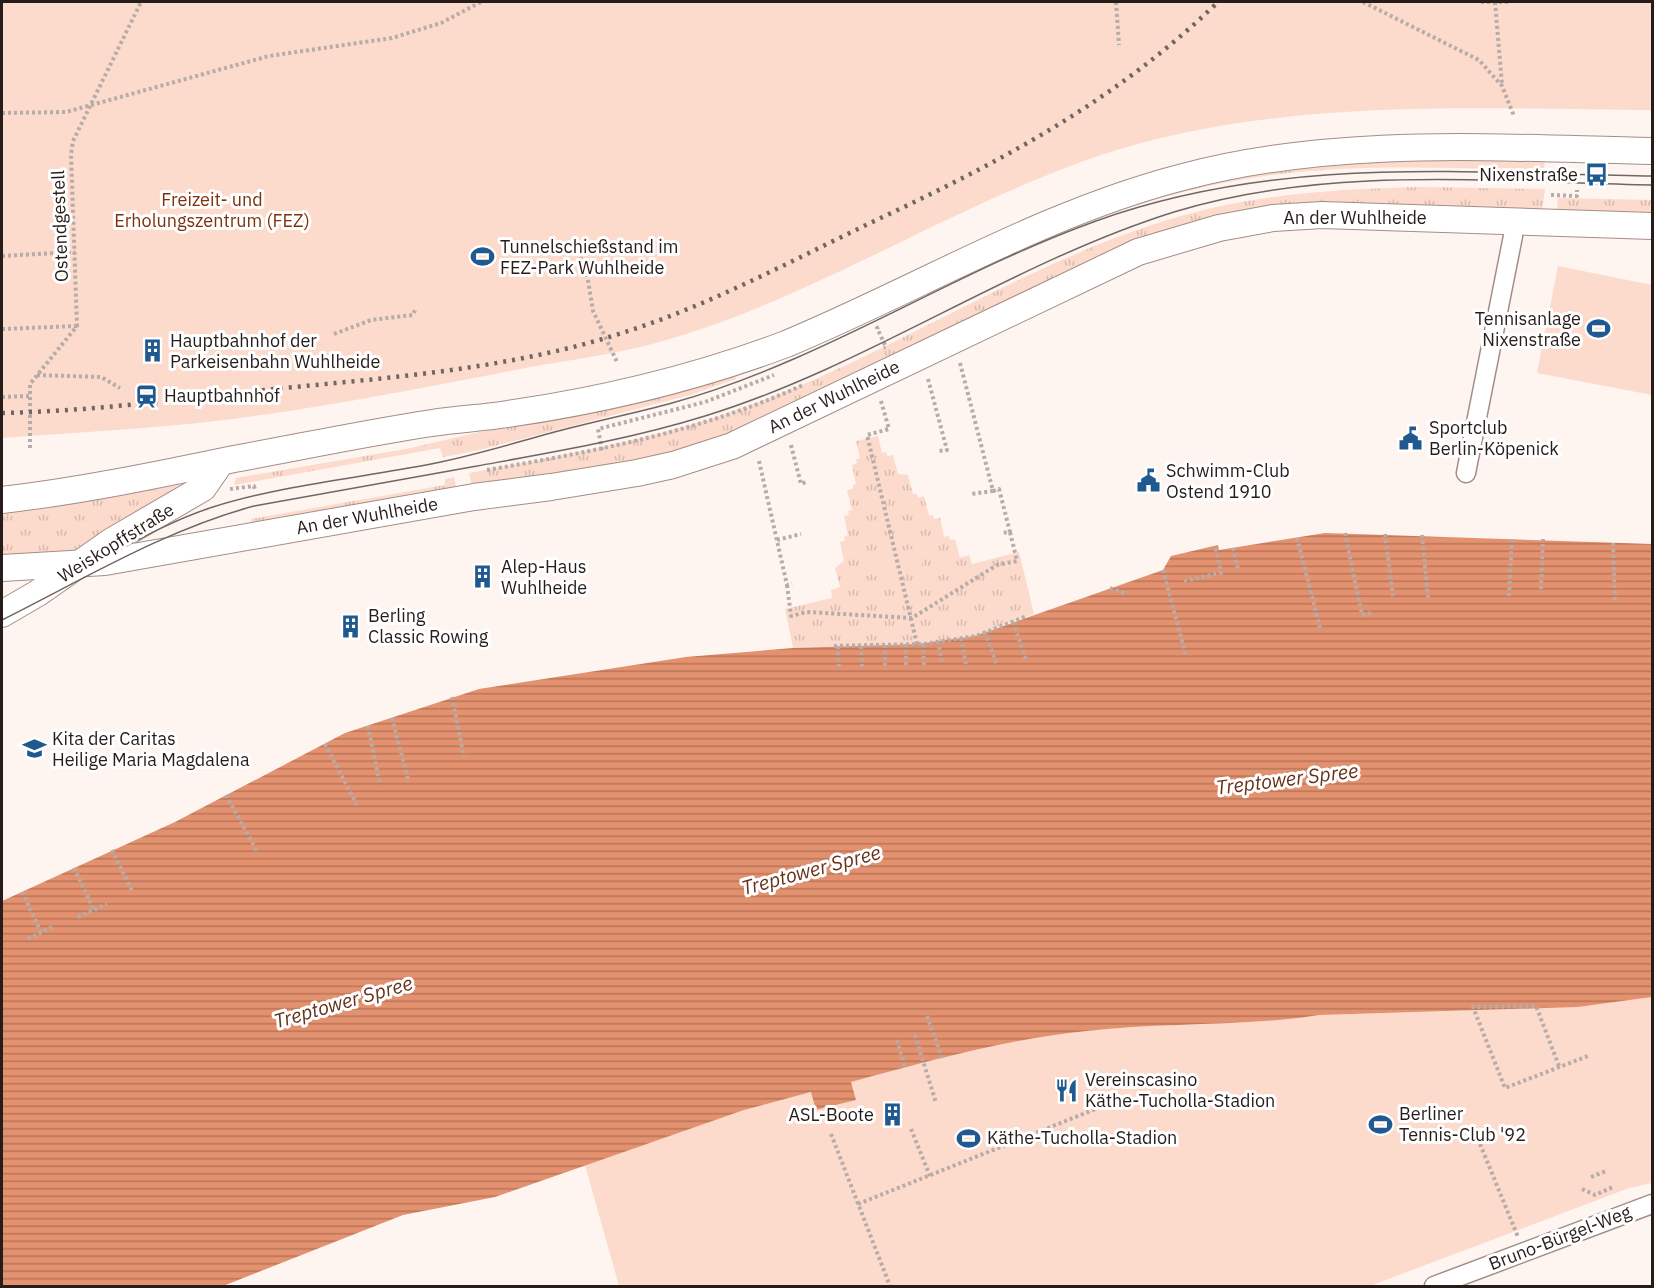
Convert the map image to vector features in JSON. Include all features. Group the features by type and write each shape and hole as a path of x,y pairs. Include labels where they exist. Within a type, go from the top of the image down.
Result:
{"main road":[{"path":"2,500 54,493 433,423 508,414 599,399 703,373 820,330 1004,243 1081,210 1137,190 1230,165 1297,153 1419,146 1653,151"},
{"name":"An der Wuhlheide","path":"2,568 78,565 474,497 590,481 674,465 715,453 1138,252 1219,228 1273,218 1322,215 1653,226"},
{"name":"Weiskopffstraße","path":"2,614 38,593 112,541 203,488 220,462"}],"street":[{"path":"1466,473 1513,236 1514,221"},
{"name":"Bruno-Bürgel-Weg","path":"1434,1287 1653,1204"}],"path":[{"name":"Ostendgestell","path":"77,326 71,154 76,132 141,2"},
{"path":"2,112 66,112 269,56 342,46 419,31 481,2"},
{"path":"1116,2 1119,45"},
{"path":"1363,2 1479,60 1502,86"},
{"path":"1480,2 1511,2"},
{"path":"1495,2 1502,86 1514,116"},
{"path":"1551,195 1577,196 1577,190"},
{"path":"576,246 587,274 593,311 617,362"},
{"path":"2,256 75,252"},
{"path":"334,334 371,320 413,315 415,310"},
{"path":"876,351 886,347 877,328 887,324"},
{"path":"2,329 77,326"},
{"path":"30,448 30,384 77,326"},
{"path":"960,363 993,491"},
{"path":"37,375 101,377 120,388"},
{"path":"602,450 598,429 705,402 774,375"},
{"path":"928,379 947,450 939,451"},
{"path":"479,472 602,450 694,426 771,399 813,380"},
{"path":"2,398 30,396"},
{"path":"881,401 889,429 867,435 917,644"},
{"path":"791,445 801,484 808,481"},
{"path":"759,461 787,585 791,616 807,612 912,618 997,565 1017,561 999,489 970,494"},
{"path":"225,490 254,486 255,490"},
{"path":"1001,533 1010,532"},
{"path":"1345,533 1362,615 1372,613"},
{"path":"777,540 801,534"},
{"path":"1385,534 1393,596"},
{"path":"1422,535 1428,598"},
{"path":"1297,538 1320,628"},
{"path":"1509,596 1512,538"},
{"path":"1541,590 1544,539"},
{"path":"1613,543 1615,601"},
{"path":"1184,581 1221,573 1215,546"},
{"path":"1233,548 1238,570"},
{"path":"1163,570 1186,656"},
{"path":"787,585 792,584"},
{"path":"1110,588 1124,593"},
{"path":"839,670 836,646 923,644 985,632 1027,616"},
{"path":"1013,622 1027,662"},
{"path":"985,632 996,663"},
{"path":"961,638 966,664"},
{"path":"938,641 942,663"},
{"path":"906,644 906,666"},
{"path":"923,644 924,666"},
{"path":"885,645 885,666"},
{"path":"861,646 862,668"},
{"path":"452,697 464,757"},
{"path":"392,718 408,779"},
{"path":"368,726 380,785"},
{"path":"325,744 357,805"},
{"path":"226,795 258,853"},
{"path":"112,850 133,894"},
{"path":"74,868 94,910"},
{"path":"22,892 41,932"},
{"path":"78,917 106,904"},
{"path":"28,939 54,926"},
{"path":"1558,1066 1536,1006 1473,1007 1505,1088 1588,1056"},
{"path":"927,1016 942,1058"},
{"path":"915,1035 936,1103"},
{"path":"897,1040 905,1068"},
{"path":"858,1204 1113,1102"},
{"path":"911,1129 930,1176"},
{"path":"831,1134 890,1287"},
{"path":"1480,1144 1524,1252"},
{"path":"1591,1177 1606,1171"},
{"path":"1582,1189 1595,1195 1613,1187"}],"green space":[{"name":"Freizeit- und Erholungszentrum (FEZ)","path":"2,2 1652,2 1652,110 1514,108 1374,110 1236,123 1168,136 1101,155 1043,177 986,201 818,282 703,328 644,346 267,414 174,425 2,438"},
{"path":"1545,158 1544,170 1386,168 1306,171 1228,182 1175,194 1072,228 972,271 825,341 823,338 990,259 1168,190 1323,160"},
{"path":"1422,187 1545,189 1542,211 1245,210 1190,222 1120,246 734,434 674,455 472,487 469,473 584,451 660,433 698,423 772,397 877,351 1084,250 1137,230 1192,213 1249,201 1335,191"},
{"path":"1558,198 1652,200 1652,214 1557,211"},
{"name":"Tennisanlage Nixenstraße","path":"1558,266 1652,285 1652,395 1537,373"},
{"path":"734,373 736,379 690,395 475,451 443,457 440,448 234,485 236,478 406,449"},
{"path":"878,436 882,453 886,452 887,456 893,455 898,474 908,475 913,494 917,494 918,498 924,496 929,516 933,515 934,519 940,518 944,537 949,536 950,540 955,539 960,558 969,555 972,564 1019,552 1034,614 975,636 918,644 793,648 785,609 832,598 831,590 840,587 835,568 844,561 840,542 845,541 844,537 848,535 844,516 849,515 848,511 852,510 847,490 853,489 853,485 856,484 852,465 857,463 856,459 860,458 856,441"},
{"path":"454,477 457,490 241,528 241,525 251,523 251,519 445,485 445,479"},
{"path":"180,485 177,492 69,553 2,556 2,510 48,506"},
{"path":"927,545 921,568 880,579 865,560"},
{"name":"Käthe-Tucholla-Stadion","path":"1652,997 1652,1183 1629,1188 1370,1286 619,1286 585,1165 744,1110 812,1092 817,1110 856,1100 851,1082 1027,1039 1116,1028 1262,1021 1320,1015 1578,1007"}],"water":[{"name":"Treptower Spree","path":"1325,533 1652,544 1652,997 1578,1007 1320,1015 1262,1021 1116,1028 1027,1039 851,1082 856,1100 816,1110 811,1092 744,1110 495,1197 403,1215 223,1286 2,1286 2,901 175,822 345,733 479,689 686,657 793,648 918,644 975,636 1163,570 1171,556 1218,545 1219,550"}],"tram line":[{"path":"79,572 161,528 196,513 240,499 294,487 431,464 672,403 727,386 781,365 1042,242 1096,221 1165,200 1234,186 1303,177 1372,173 1511,172 1652,176"},
{"path":"2,620 157,542 221,516 254,506 592,444 649,432 705,416 765,395 824,370 1055,258 1114,233 1174,212 1232,197 1351,182 1472,180 1652,185"}],"railway":[{"path":"2,413 143,404 455,370 539,355 622,333 723,294 977,171 1103,96 1181,36 1218,2"}],"place":[{"name":"Nixenstraße","path":"1596,175"},
{"name":"Tunnelschießstand im FEZ-Park Wuhlheide","path":"482,257"},
{"name":"Tennisanlage Nixenstraße","path":"1599,329"},
{"name":"Hauptbahnhof der Parkeisenbahn Wuhlheide","path":"152,351"},
{"name":"Hauptbahnhof","path":"146,396"},
{"name":"Sportclub Berlin-Köpenick","path":"1411,438"},
{"name":"Schwimm-Club Ostend 1910","path":"1148,481"},
{"name":"Alep-Haus Wuhlheide","path":"483,577"},
{"name":"Berling Classic Rowing","path":"350,626"},
{"name":"Kita der Caritas Heilige Maria Magdalena","path":"34,749"},
{"name":"Vereinscasino Käthe-Tucholla-Stadion","path":"1067,1090"},
{"name":"ASL-Boote","path":"892,1115"},
{"name":"Berliner Tennis-Club '92","path":"1381,1124"},
{"name":"Käthe-Tucholla-Stadion","path":"969,1138"}]}
